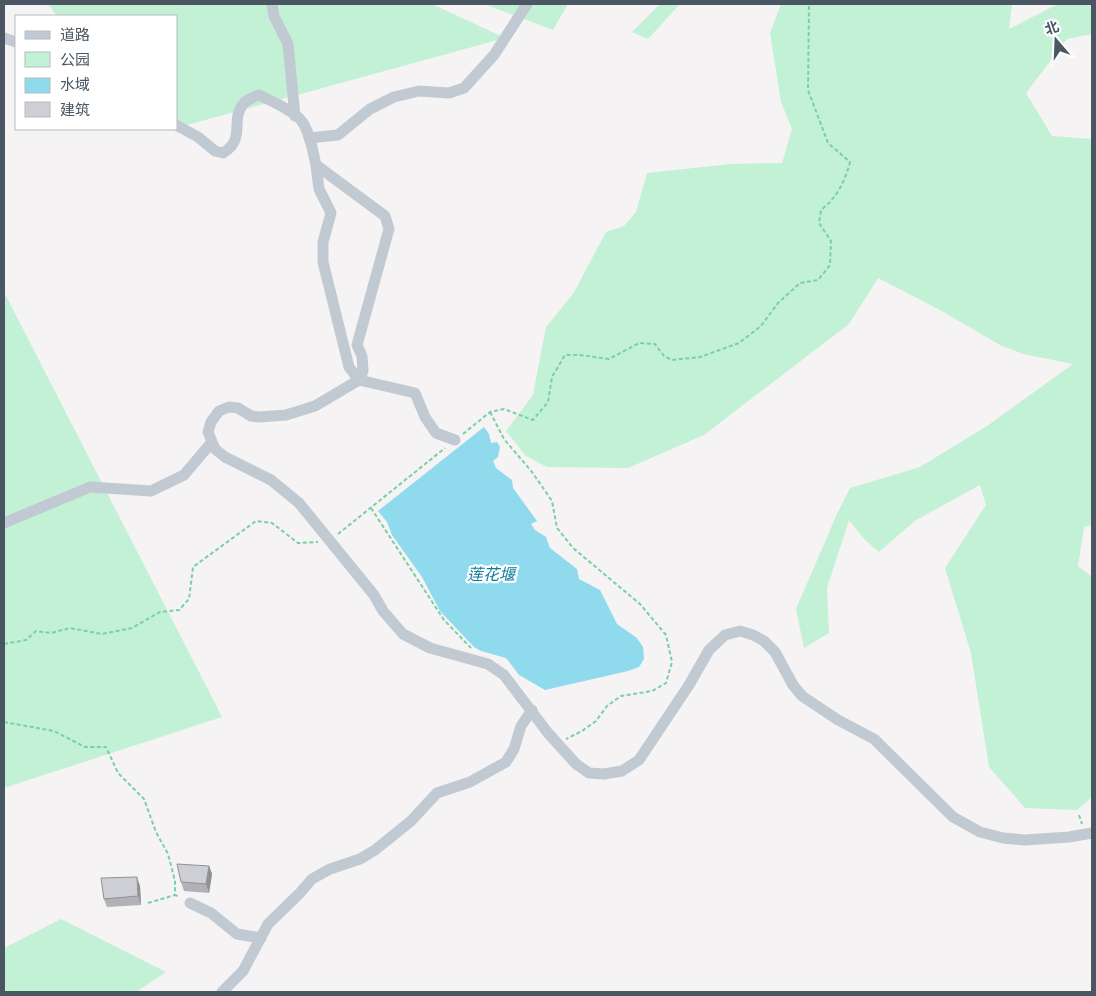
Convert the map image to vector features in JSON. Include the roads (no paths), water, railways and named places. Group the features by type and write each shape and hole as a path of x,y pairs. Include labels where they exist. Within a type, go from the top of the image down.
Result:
{"street":[{"path":"272,4 274,16 288,44 295,116"},
{"path":"309,138 338,135 370,109 394,97 419,91 449,93 464,88 494,55 527,4"},
{"path":"178,125 215,150 223,153 231,148 236,138 237,118 245,102 258,95 300,119 309,138 316,165 319,189 331,213 323,242 323,262 349,367 359,380 414,393 425,417 436,433 455,440"},
{"path":"316,165 385,216 389,229 357,345 362,356 363,371 359,380 315,406 286,414 260,417 251,416 238,408 229,407 219,411 211,422 208,432 215,449 225,457 271,480 299,503 374,595 383,611 403,634 430,648 488,664 504,674 576,764 589,773 604,774 622,771 638,760 689,685 709,650 725,635 740,631 764,641 775,652 793,685 802,696 838,720 874,739 953,817 980,832 1003,838 1025,840 1069,837 1092,832"},
{"path":"4,523 90,487 152,492 184,475 212,443"},
{"path":"222,992 243,971 268,924 312,879 330,869 360,859 375,850 411,820 437,793 470,782 506,762 514,749 521,726 532,710"},
{"path":"190,903 211,913 237,934 261,938"}],"water":[{"name":"莲花堰","path":"484,427 489,434 491,443 497,442 500,447 498,457 493,461 496,468 512,480 513,488 537,521 531,524 535,530 546,537 550,548 577,569 579,579 600,590 617,624 637,638 643,647 644,659 639,667 545,690 519,675 506,658 481,651 474,647 440,611 422,577 392,535 387,522 378,511"}]}
